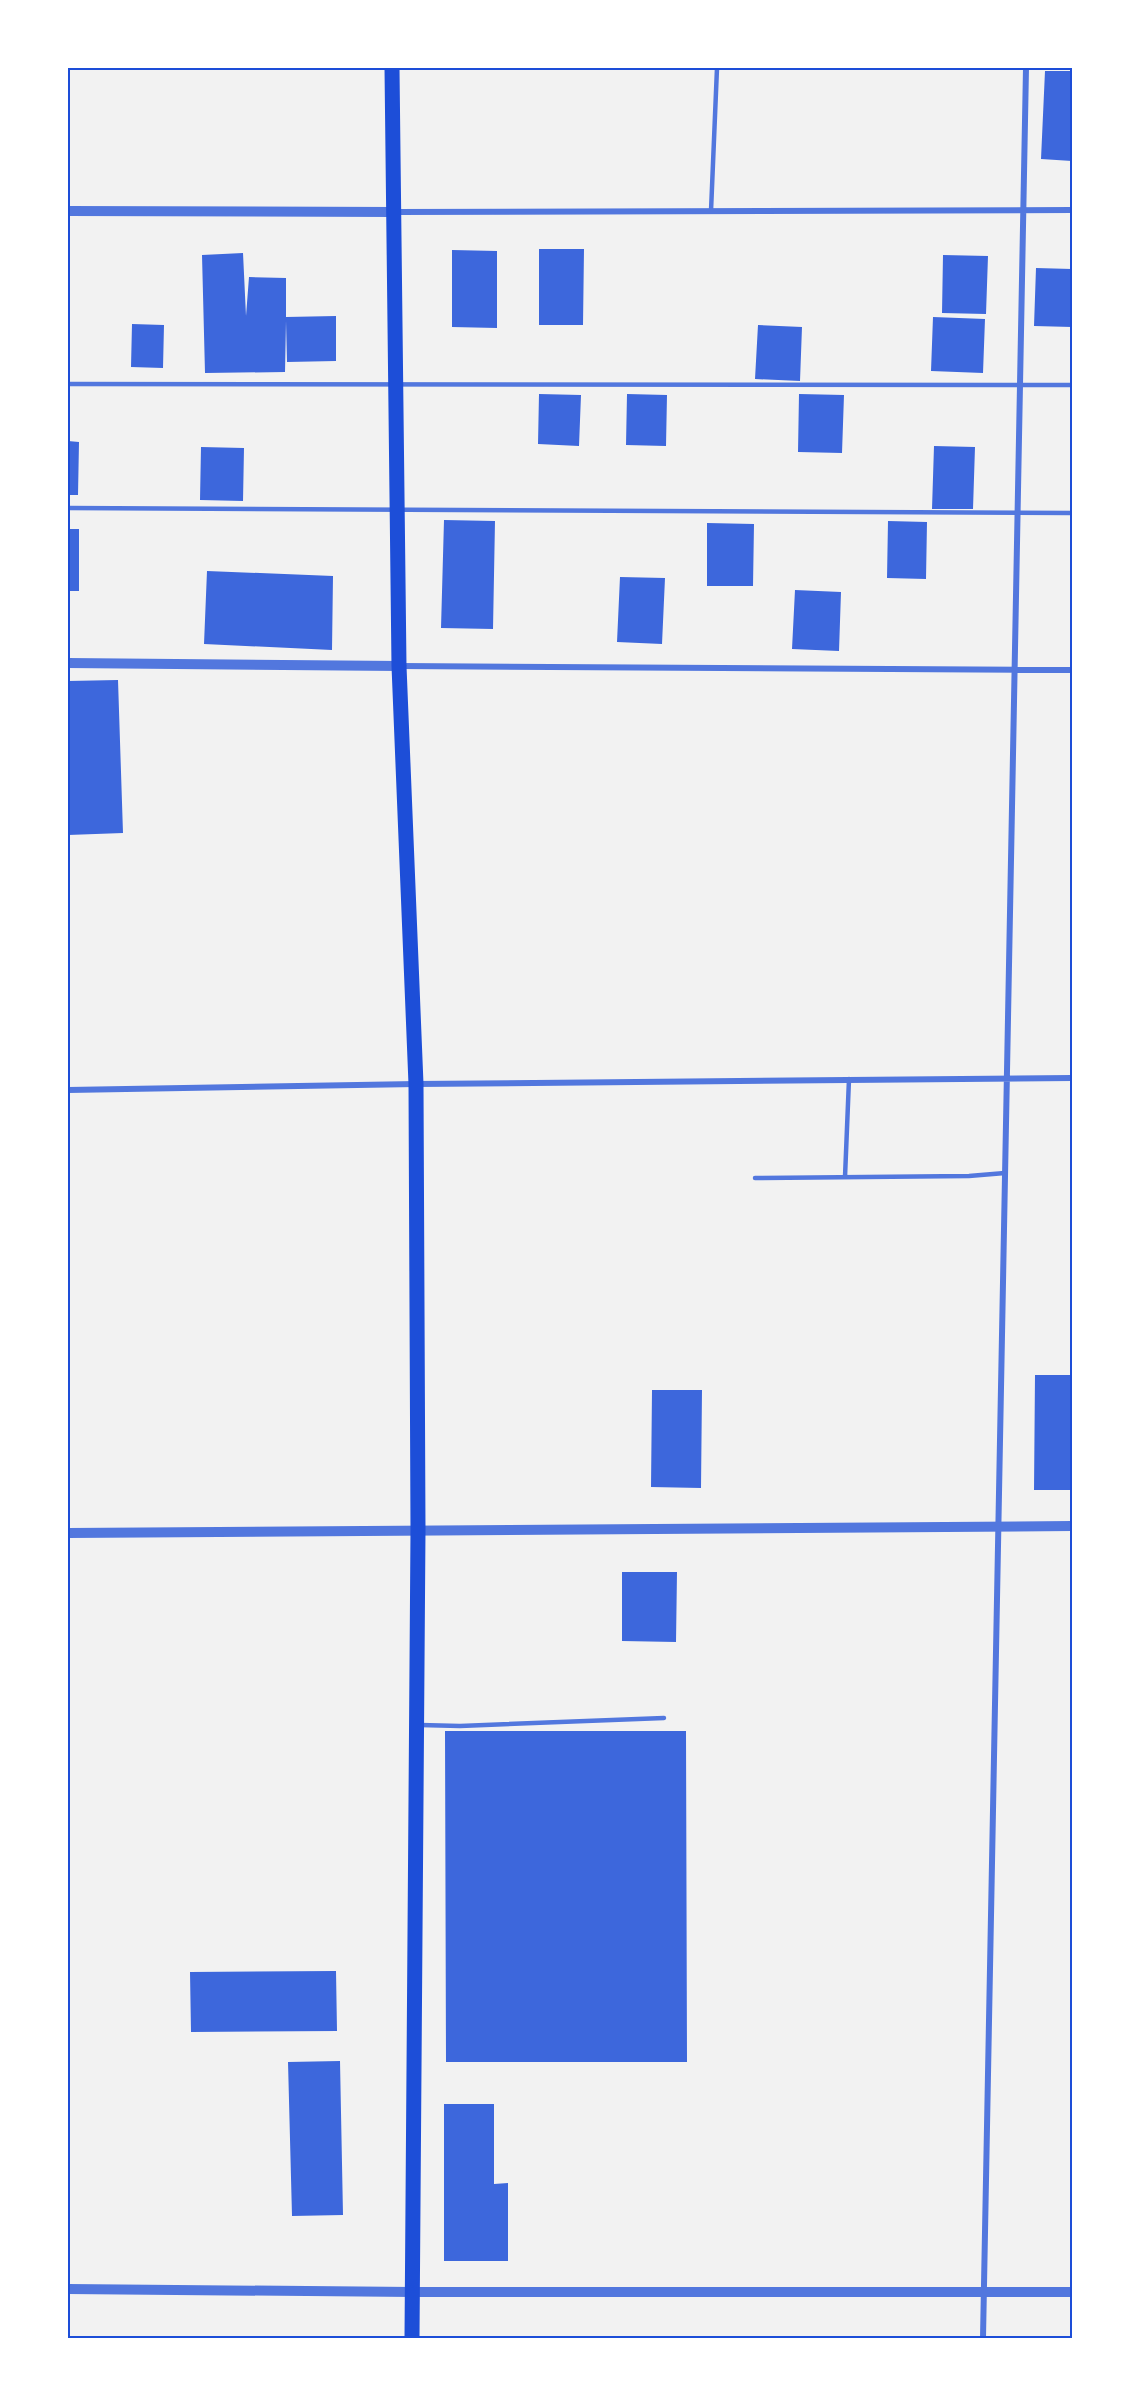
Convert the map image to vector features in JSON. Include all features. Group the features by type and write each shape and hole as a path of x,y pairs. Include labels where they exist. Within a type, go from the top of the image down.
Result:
{"main road":[{"path":"392,68 399,666 416,1084 418,1530 411,2338"}],"street":[{"path":"983,2338 1026,68"},
{"path":"68,211 1072,210"},
{"path":"68,663 1072,670"},
{"path":"68,1090 416,1084 1072,1078"},
{"path":"68,1533 1072,1526"},
{"path":"68,2289 413,2292 1072,2292"}],"lane":[{"path":"711,211 717,68"},
{"path":"68,384 1072,385"},
{"path":"68,508 1072,513"},
{"path":"845,1177 849,1079"},
{"path":"755,1178 969,1176 1005,1173"},
{"path":"417,1725 460,1726 664,1718"}],"building":[{"path":"1045,71 1072,71 1072,161 1041,159"},
{"path":"539,249 584,249 583,325 539,325"},
{"path":"452,250 497,251 497,328 452,327"},
{"path":"243,253 246,316 249,277 286,278 286,317 336,316 336,361 287,362 286,321 285,372 205,373 202,255"},
{"path":"943,255 988,256 986,314 942,313"},
{"path":"1036,268 1072,269 1072,327 1034,326"},
{"path":"933,317 985,319 983,373 931,371"},
{"path":"132,324 164,325 163,368 131,367"},
{"path":"758,325 802,327 800,381 755,379"},
{"path":"539,394 581,395 579,446 538,444"},
{"path":"627,394 667,395 666,446 626,445"},
{"path":"799,394 844,395 842,453 798,452"},
{"path":"68,441 79,442 78,495 68,495"},
{"path":"934,446 975,447 973,509 932,509"},
{"path":"201,447 244,448 243,501 200,500"},
{"path":"444,520 495,521 493,629 441,628"},
{"path":"888,521 927,522 926,579 887,578"},
{"path":"707,523 754,524 753,586 707,586"},
{"path":"68,529 79,529 79,591 68,591"},
{"path":"207,571 333,576 332,650 204,644"},
{"path":"620,577 665,578 662,644 617,642"},
{"path":"795,590 841,592 839,651 792,649"},
{"path":"118,680 123,833 68,835 68,681"},
{"path":"1035,1375 1072,1375 1072,1490 1034,1490"},
{"path":"652,1390 702,1390 701,1488 651,1487"},
{"path":"622,1572 677,1572 676,1642 622,1641"},
{"path":"445,1731 686,1731 687,2062 446,2062"},
{"path":"336,1971 337,2031 191,2032 190,1972"},
{"path":"340,2061 343,2215 292,2216 288,2062"},
{"path":"444,2104 494,2104 494,2184 508,2183 508,2261 444,2261"}]}
